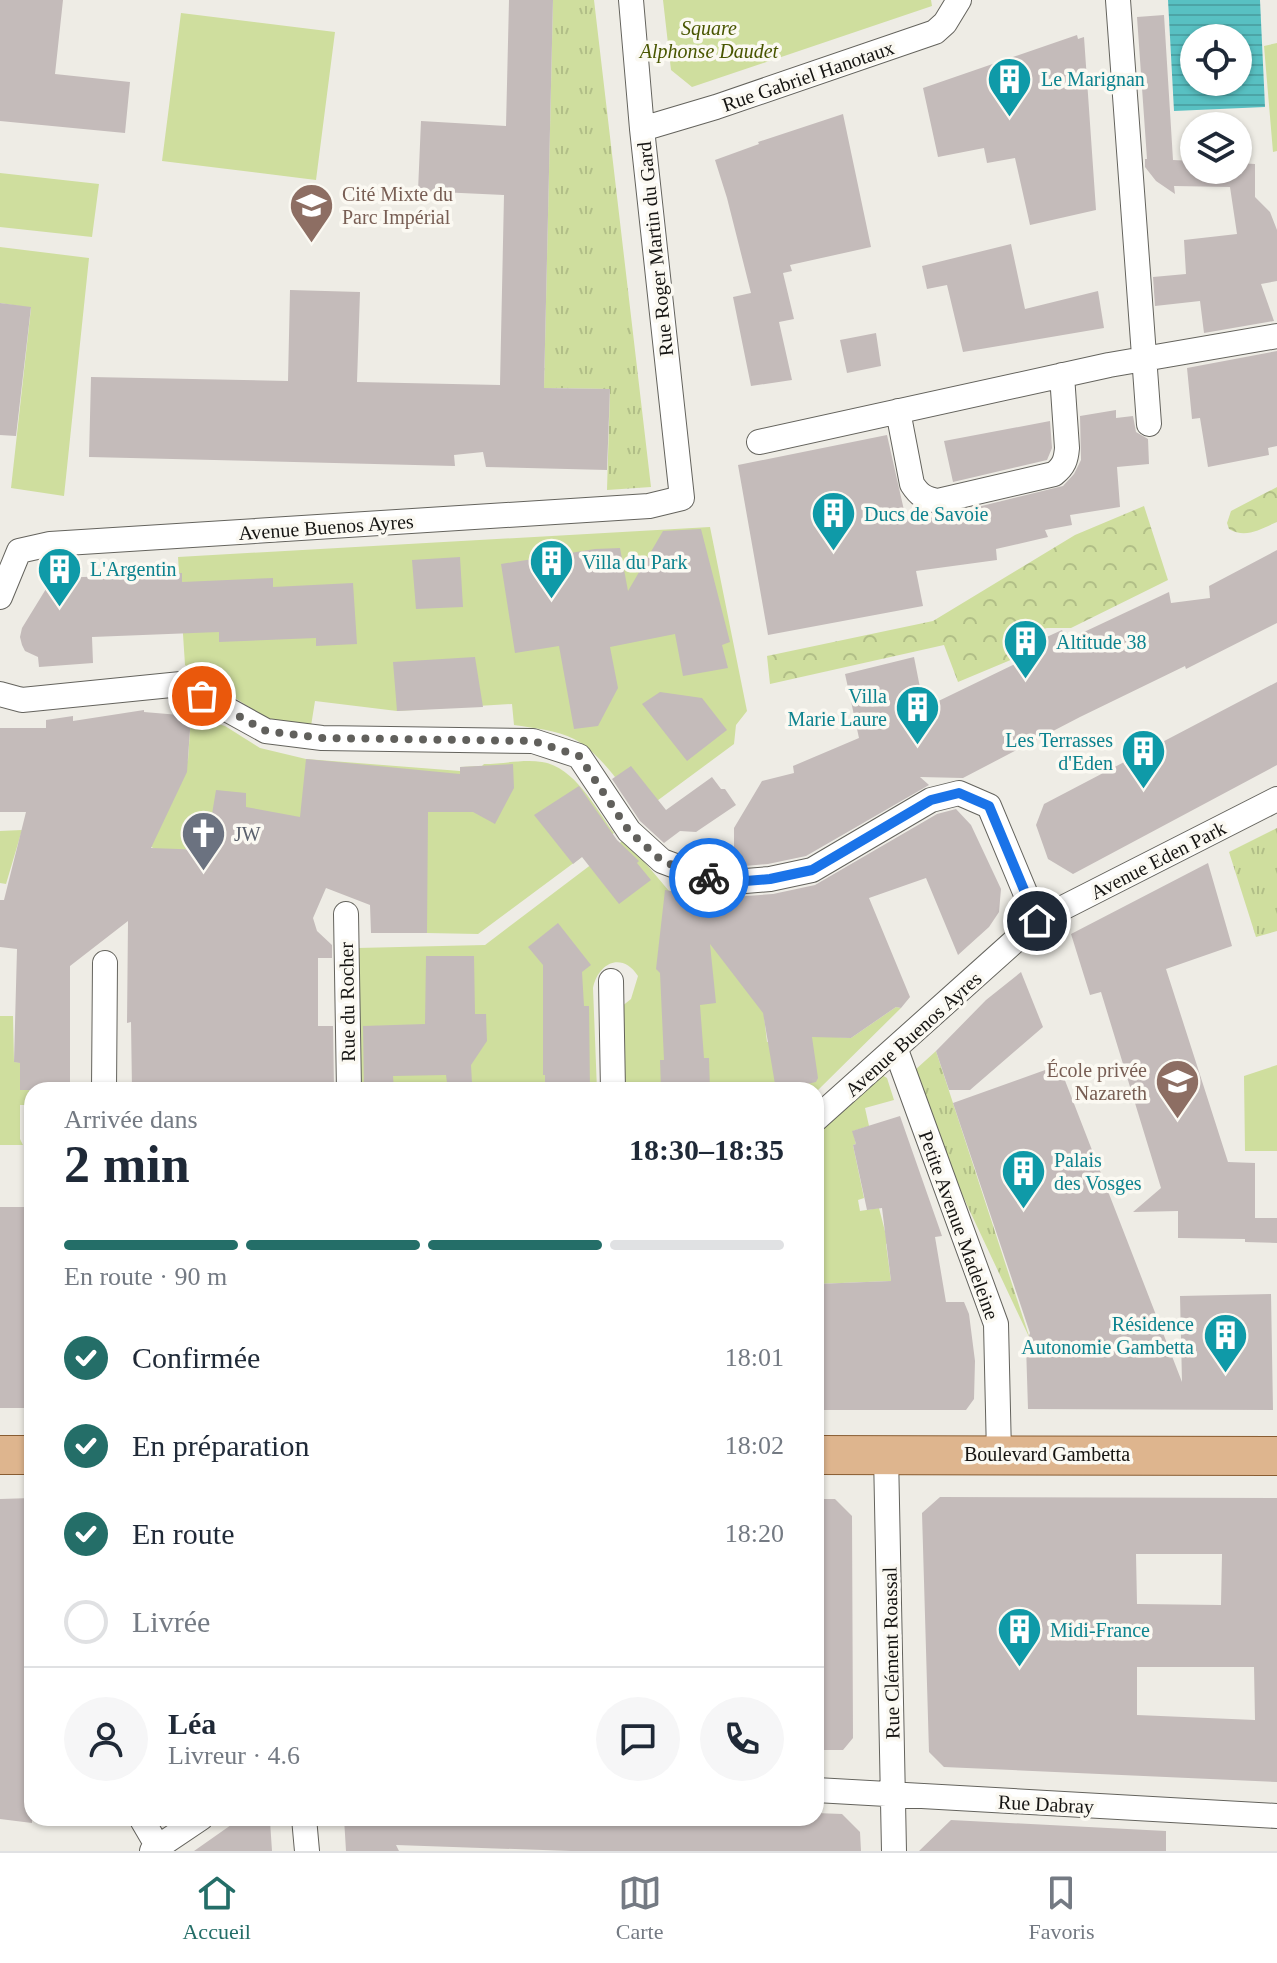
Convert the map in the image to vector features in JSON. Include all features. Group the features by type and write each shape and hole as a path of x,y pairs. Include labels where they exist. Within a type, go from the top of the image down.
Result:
{"main road":[{"path":"0,1455 24,1455"},
{"name":"Boulevard Gambetta","path":"824,1455 1277,1456"}],"street":[{"name":"Rue Roger Martin du Gard","path":"631,0 682,498"},
{"name":"Rue Gabriel Hanotaux","path":"642,129 935,32 945,23 959,0"},
{"path":"1118,0 1149,424"},
{"path":"759,442 1062,375 1277,336"},
{"path":"898,411 912,484 918,494 927,500 938,501 1054,474 1062,467 1067,448 1062,375"},
{"name":"Avenue Buenos Ayres","path":"0,597 19,551 50,544 649,506 682,498"},
{"path":"0,694 22,700 181,684 266,731 322,738 533,741 579,756 629,831 662,861 721,883 770,879 812,870 931,800 959,793 989,806 1037,921"},
{"name":"Avenue Eden Park","path":"1037,921 1277,799"},
{"name":"Rue du Rocher","path":"346,914 349,1082"},
{"name":"Avenue Buenos Ayres","path":"824,1112 1037,921"},
{"path":"104,1082 105,963"},
{"path":"611,981 613,1082"},
{"name":"Petite Avenue Madeleine","path":"896,1050 996,1324 999,1454"},
{"name":"Rue Clément Roassal","path":"886,1454 894,1851"},
{"name":"Rue Dabray","path":"824,1790 1277,1816"},
{"path":"145,1826 155,1849 189,1826"},
{"path":"305,1826 307,1851"}],"green space":[{"path":"553,0 594,0 651,487 607,490 610,389 544,388"},
{"name":"Square Alphonse Daudet","path":"663,0 931,0 932,6 692,87 671,70"},
{"path":"181,13 335,32 316,180 162,161"},
{"path":"1277,43 1277,151 1273,152 1264,46"},
{"path":"0,173 99,184 92,237 0,227"},
{"path":"0,247 89,258 64,496 11,488 31,308 0,303"},
{"path":"1277,487 1277,522 1247,533 1229,529 1227,523 1231,511"},
{"path":"1144,506 1168,580 1071,628 1047,628 1018,636 1013,659 958,682 944,645 770,684 767,656 933,621 1075,535"},
{"path":"710,527 747,711 736,725 734,744 642,812 603,762 584,745 560,733 514,725 512,704 397,711 315,701 311,726 270,721 185,665 178,557"},
{"path":"191,716 225,726 260,748 306,759 460,771 460,767 528,761 554,765 574,780 614,833 478,934 427,933 427,845 244,830 204,823 179,854 163,853 120,831 188,760"},
{"path":"1277,828 1277,931 1256,937 1229,852"},
{"path":"22,830 6,884 0,883 0,831"},
{"path":"625,839 669,891 743,903 761,989 767,1042 807,1035 851,1038 896,1007 901,1008 824,1084 621,1082 621,1007 631,999 638,976 632,968 618,962 611,963 600,972 593,988 597,1082 359,1082 357,948 485,945"},
{"path":"0,1016 13,1016 14,1062 30,1063 30,1082 24,1082 24,1105 20,1105 20,1139 23,1145 0,1145"},
{"path":"936,1051 1030,1339 943,1154 915,1070"},
{"path":"1277,1065 1277,1151 1245,1151 1244,1076"},
{"path":"880,1074 887,1078 894,1100 865,1108 869,1126 853,1131 856,1144 853,1145 864,1198 858,1200 860,1211 879,1208 888,1243 891,1281 824,1284 824,1127"}],"water":[{"path":"1168,0 1260,0 1265,107 1174,111"}],"building":[{"path":"0,0 63,0 55,74 130,82 125,133 0,121"},
{"path":"509,0 553,0 544,388 610,389 607,470 486,467 483,452 454,455 455,466 89,457 91,377 288,381 290,290 360,292 357,382 500,385 504,195 418,191 421,121 506,126"},
{"path":"1164,15 1173,160 1180,160 1180,184 1252,184 1252,164 1255,164 1255,197 1270,212 1277,230 1277,281 1261,284 1274,321 1204,333 1200,301 1155,306 1153,277 1186,274 1184,240 1237,234 1230,187 1174,186 1175,194 1156,181 1145,167 1147,159 1137,17"},
{"name":"Le Marignan","path":"1077,35 1078,39 1084,37 1096,210 1030,225 1015,158 987,163 984,148 938,157 923,88"},
{"path":"843,114 871,247 790,265 792,271 783,273 794,319 779,322 792,380 751,386 733,297 751,293 715,160"},
{"path":"1011,244 1025,309 1098,291 1104,328 963,352 947,285 927,289 922,266"},
{"path":"0,303 31,307 16,436 0,435"},
{"path":"876,333 881,366 847,373 840,340"},
{"path":"1277,351 1277,446 1268,448 1269,455 1208,467 1200,418 1192,419 1187,368"},
{"name":"Ducs de Savoie","path":"1116,410 1116,418 1133,416 1136,432 1148,439 1149,464 1117,467 1120,507 1070,515 1072,525 1045,530 1048,537 996,549 997,560 916,571 923,606 768,635 738,465 887,435 906,519 941,516 1063,486 1081,460 1080,416"},
{"path":"1050,421 1052,448 1047,460 953,482 944,441"},
{"path":"701,529 730,642 722,645 728,668 683,676 675,634 610,647 618,688 598,726 574,729 559,646 515,653 501,564 620,548 628,591 663,531"},
{"path":"1277,550 1277,623 1080,717 963,778 920,777 929,785 806,856 734,867 734,828 762,781 794,773 793,766 859,738 845,674 914,657 924,708 1044,650 1040,640 1062,630 1067,640 1169,592 1171,603 1210,598 1209,586"},
{"path":"460,557 463,607 416,609 412,560"},
{"path":"182,573 182,582 273,578 273,587 353,583 357,644 316,646 316,638 219,642 219,632 92,637 93,663 39,667 38,657 25,651 22,645 22,628 49,584 59,578"},
{"path":"475,657 483,707 397,711 393,662"},
{"name":"Les Terrasses d'Eden","path":"1277,682 1277,765 1073,874 1048,859 1036,825 1044,804"},
{"path":"660,692 702,698 727,730 687,761 642,704"},
{"path":"144,710 191,716 187,772 151,848 206,850 216,790 246,793 246,807 300,817 306,759 460,774 460,767 513,764 514,788 495,824 473,812 428,812 427,933 371,933 370,905 326,888 313,918 317,931 332,945 332,958 318,958 318,1026 333,1026 334,1082 132,1082 131,1022 127,1023 128,921 70,966 70,1082 24,1082 24,1090 20,1090 20,1063 14,1062 17,949 0,947 0,900 4,900 26,812 0,812 0,728 46,728 46,720 73,716 73,721"},
{"path":"631,766 666,810 712,777 736,805 696,832 680,831 664,843 640,821 612,779"},
{"path":"579,786 617,840 639,861 637,863 651,880 619,904 582,857 573,864 534,815"},
{"path":"956,809 971,825 1001,889 999,912 989,927 958,955 926,878 869,898 910,997 901,1008 896,1007 851,1038 812,1037 816,1082 775,1082 763,1013 710,944 716,1003 700,1005 704,1058 709,1058 710,1082 661,1082 660,1060 664,1060 660,973 656,969 665,890 733,902 733,897 773,894 815,885 937,814"},
{"path":"1208,863 1232,946 1166,969 1228,1162 1255,1163 1255,1218 1277,1218 1277,1243 1178,1238 1178,1211 1133,1212 1161,1188 1101,992 1090,995 1071,934"},
{"path":"558,923 591,965 582,972 584,1006 589,1006 590,1082 545,1082 543,965 528,947"},
{"path":"426,956 474,956 475,1014 486,1014 487,1041 471,1065 472,1082 447,1082 446,1075 393,1076 393,1082 364,1082 363,1026 425,1024"},
{"path":"1021,972 1043,1027 970,1090 949,1090 936,1051 986,1000"},
{"path":"1059,1065 1182,1382 1180,1296 1271,1294 1273,1410 1028,1409 1026,1345 1030,1333 953,1103"},
{"path":"900,1116 942,1236 935,1237 946,1302 964,1302 969,1314 975,1361 974,1399 966,1410 824,1410 824,1284 891,1281 882,1208 867,1210 852,1131"},
{"path":"0,1207 24,1207 24,1408 0,1408"},
{"path":"940,1497 1277,1498 1277,1782 944,1767 929,1752 922,1513","holes":["1136,1554 1222,1554 1221,1605 1137,1604","1137,1667 1254,1667 1255,1720 1137,1715"]},
{"path":"24,1498 24,1822 0,1819 0,1499"},
{"path":"824,1499 835,1499 852,1516 853,1738 843,1750 824,1750"},
{"path":"824,1813 842,1814 860,1832 861,1851 571,1851 396,1845 399,1851 346,1851 344,1826 824,1826"},
{"path":"951,1820 1166,1831 1166,1851 919,1851"},
{"path":"230,1826 270,1826 272,1851 194,1851"}],"way so far":[{"path":"202,696 266,731 322,738 533,741 579,756 629,831 662,861 709,878"}],"place":[{"name":"Le Marignan","path":"1010,118"},
{"name":"Cité Mixte du Parc Impérial","path":"311,244"},
{"name":"Ducs de Savoie","path":"833,553"},
{"name":"Villa du Park","path":"551,601"},
{"name":"L'Argentin","path":"59,608"},
{"name":"Altitude 38","path":"1025,681"},
{"name":"Villa Marie Laure","path":"918,747"},
{"name":"Les Terrasses d'Eden","path":"1144,790"},
{"name":"JW","path":"203,873"},
{"name":"École privée Nazareth","path":"1178,1121"},
{"name":"Palais des Vosges","path":"1023,1210"},
{"name":"Résidence Autonomie Gambetta","path":"1225,1374"},
{"name":"Midi-France","path":"1019,1669"}],"route":[{"path":"709,878 721,883 770,879 812,870 931,800 959,793 989,806 1037,921"}]}
